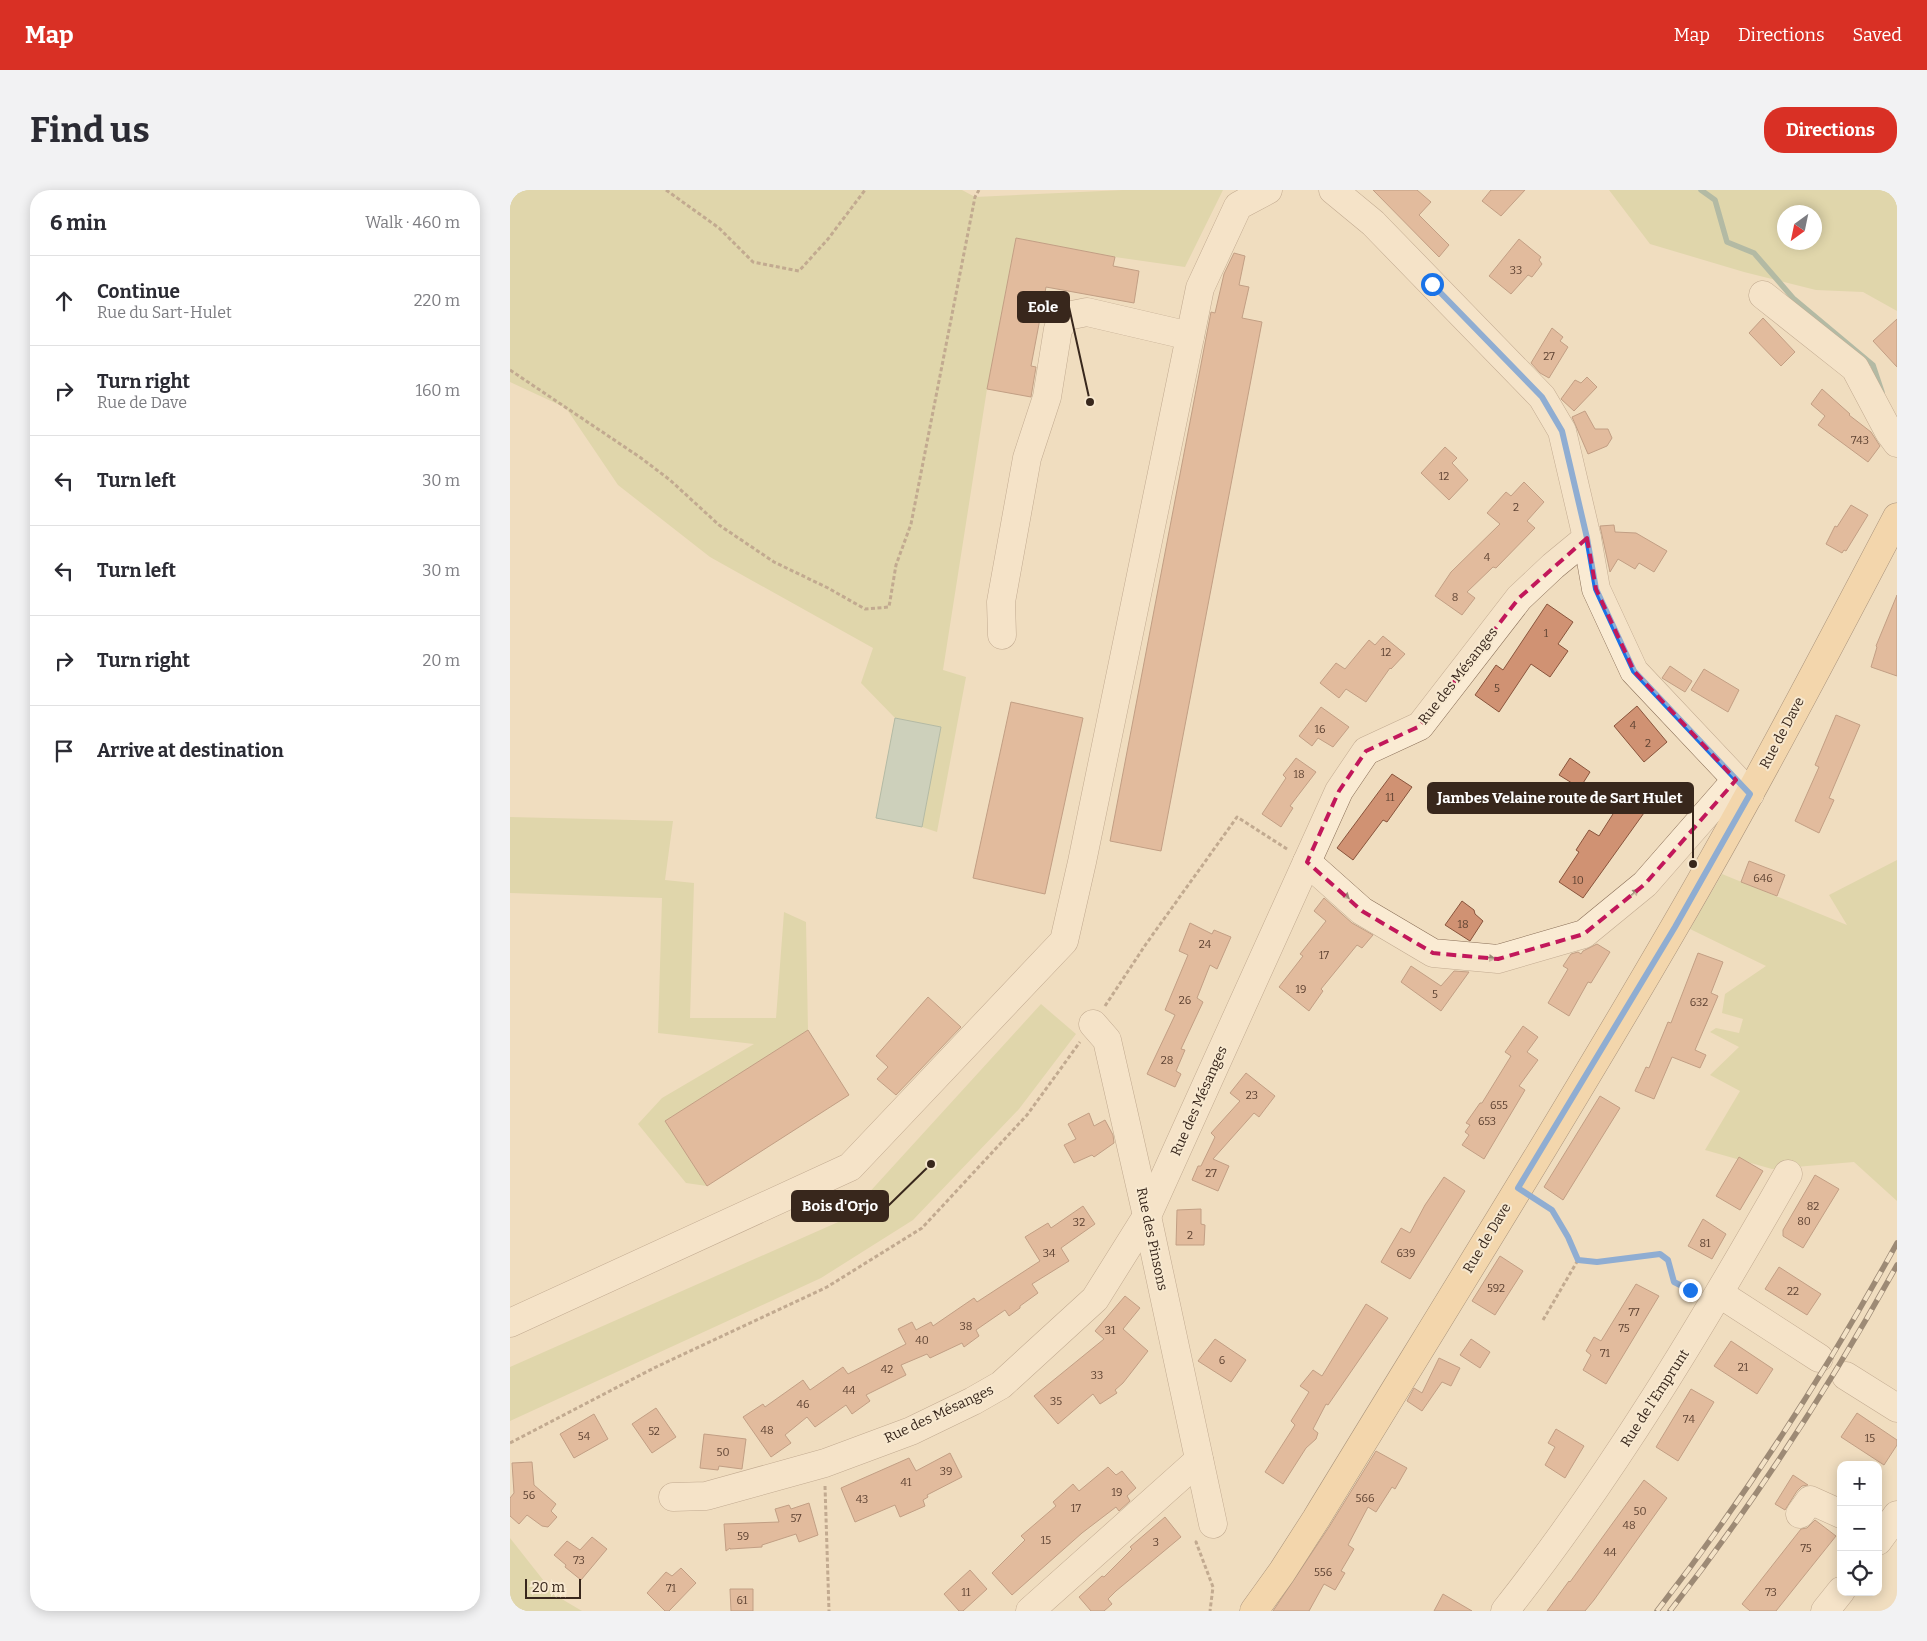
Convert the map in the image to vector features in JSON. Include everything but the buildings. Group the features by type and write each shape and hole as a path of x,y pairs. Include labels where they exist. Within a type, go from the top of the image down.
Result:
{"main road":[{"name":"Rue de Dave","path":"1254,1611 1316,1519 1675,927 1743,787 1897,517"}],"street":[{"path":"510,1323 850,1167 1064,941 1082,862 1200,288 1238,206 1268,190"},
{"path":"1307,862 1362,910 1433,953 1498,959 1584,934 1645,884 1743,787 1634,671 1596,589 1587,538 1562,431 1542,397 1373,223 1332,190"},
{"path":"1763,295 1855,368 1889,432 1897,443"},
{"path":"1002,635 1002,602 1027,458 1047,397 1058,330 1067,316 1087,312 1190,336"},
{"name":"Rue des Mésanges","path":"673,1497 706,1496 825,1463 911,1431 973,1401 1001,1385 1095,1299 1147,1216 1339,791 1366,751 1420,726 1520,598 1553,566 1587,538"},
{"name":"Rue des Pinsons","path":"1093,1024 1107,1040 1213,1524"},
{"name":"Rue de l'Emprunt","path":"1505,1611 1532,1577 1638,1426 1720,1294 1788,1174"},
{"path":"1720,1294 1819,1358"},
{"path":"1846,1376 1897,1408"},
{"path":"1030,1611 1200,1460"},
{"path":"1800,1514 1810,1500 1837,1512"},
{"path":"1824,1611 1837,1596"}],"path":[{"path":"666,190 719,228 753,262 798,271 828,239 865,190"},
{"path":"510,370 641,458 670,480 719,525 774,562 828,588 865,609 890,607 896,565 911,524 975,197 979,190"},
{"path":"510,1444 654,1368 827,1288 922,1228 1027,1115 1093,1024 1146,944 1237,817 1307,862"},
{"path":"1518,1188 1552,1210 1568,1237 1578,1260"},
{"path":"1578,1260 1597,1262 1660,1254 1668,1260 1674,1282 1690,1290 1720,1294"},
{"path":"1543,1320 1578,1260"},
{"path":"825,1463 829,1611"},
{"path":"1210,1611 1213,1587 1196,1542 1213,1524"}],"highlighted area":[{"path":"1587,538 1596,589 1634,671 1736,780 1645,884 1584,934 1498,959 1433,953 1362,911 1307,862 1339,791 1366,751 1420,726 1519,598"}],"green space":[{"path":"510,190 962,190 975,197 1123,190 1223,190 1185,267 1115,257 1016,238 987,389 943,670 966,677 937,832 922,827 941,727 895,718 861,683 873,648 710,557 618,485 566,408 510,382"},
{"path":"1609,190 1897,190 1897,311 1863,292 1816,290 1744,272 1650,244"},
{"path":"510,817 673,821 665,880 694,883 690,1018 776,1018 784,912 806,922 808,1030 665,1121 707,1186 686,1183 638,1124 662,1098 754,1044 658,1033 662,898 510,893"},
{"path":"1897,860 1897,1201 1854,1162 1772,1169 1705,1150 1740,1091 1710,1075 1739,1047 1710,1032 1716,1028 1739,1033 1743,1019 1722,1013 1725,994 1766,966 1690,929 1722,874 1847,925 1829,895"},
{"path":"1041,1004 1076,1034 1019,1109 913,1220 821,1278 510,1421 510,1367 845,1219"},
{"path":"510,1538 555,1595 582,1611 510,1611"}],"water":[{"path":"895,718 941,727 922,827 876,818"}],"waterway":[{"path":"1701,190 1715,200 1727,242 1754,253 1793,298 1873,365 1882,392"}],"railway":[{"path":"1657,1611 1754,1478 1814,1386 1897,1243"},
{"path":"1670,1611 1762,1486 1845,1355 1897,1265"}],"place":[{"name":"Eole","path":"1090,402"},
{"name":"Jambes Velaine route de Sart Hulet","path":"1693,864"},
{"name":"Bois d'Orjo","path":"931,1164"}],"route":[{"path":"1432,284 1542,397 1562,431 1587,538 1596,589 1634,671 1750,794 1675,927 1518,1188 1552,1210 1568,1237 1578,1260 1597,1262 1660,1254 1668,1260 1674,1282 1690,1290"}]}
